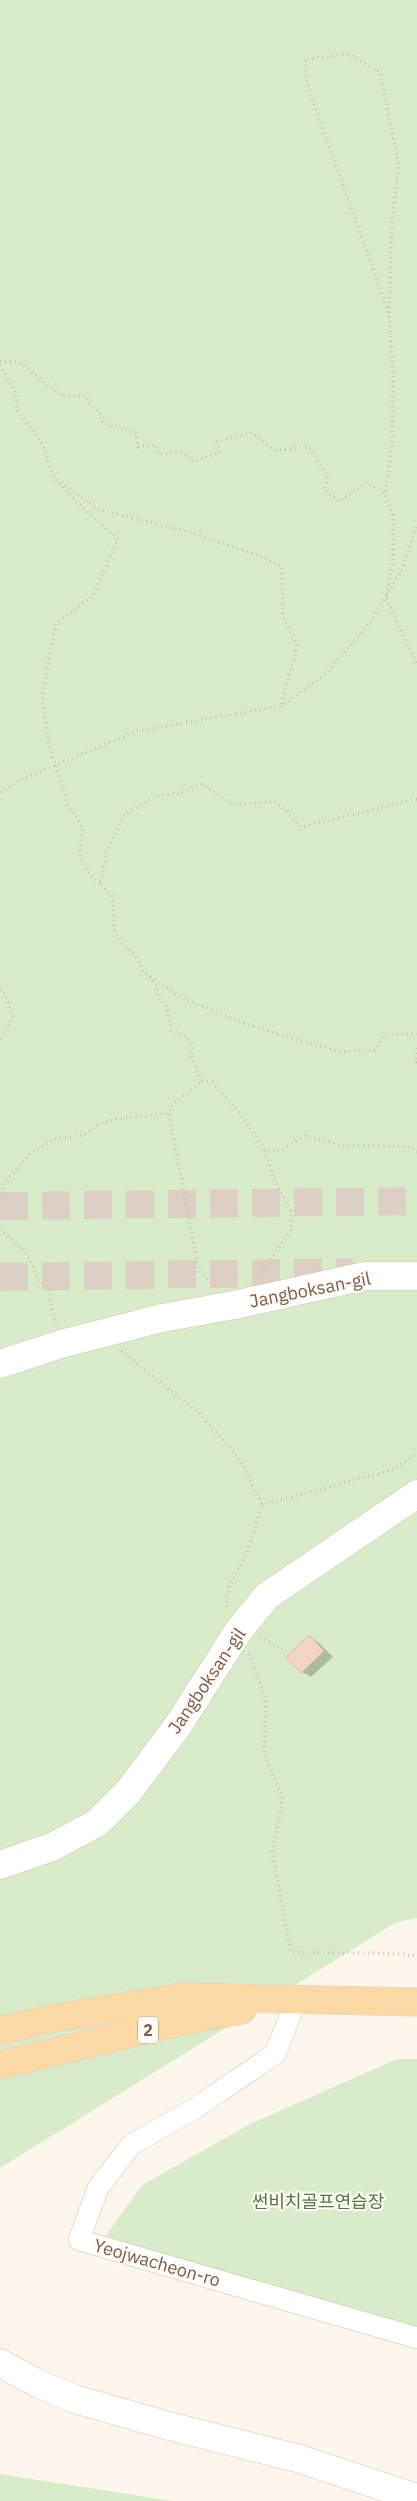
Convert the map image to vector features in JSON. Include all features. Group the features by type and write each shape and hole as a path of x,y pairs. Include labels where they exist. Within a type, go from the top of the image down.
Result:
{"main road":[{"name":"2","path":"0,2031 49,2019 181,1997 417,2002"},
{"name":"2","path":"0,2065 187,2020 298,1999"}],"street":[{"name":"Jangboksan-gil","path":"0,1364 65,1343 162,1318 234,1305 365,1276 417,1276"},
{"name":"Jangboksan-gil","path":"0,1865 52,1847 97,1823 129,1791 177,1727 241,1628 267,1596 417,1494"},
{"name":"Yeojwacheon-ro","path":"298,1999 274,2054 194,2109 132,2144 98,2188 79,2240 417,2338"},
{"path":"0,2363 36,2383 74,2399 165,2425 300,2459 417,2498"}],"path":[{"path":"389,313 308,88 305,59 349,54 380,72 399,165 392,222 389,313 393,374 392,445 385,494 393,514 394,530 393,558 386,598 417,665"},
{"path":"0,361 19,362 61,395 86,396 90,404 103,416 102,422 136,433 138,447 156,445 158,454 182,452 194,462 220,452 217,442 251,433 275,450 309,448 328,477 324,489 339,502 368,482 385,494"},
{"path":"0,365 16,394 17,410 41,441 54,478 83,508 118,539 93,596 56,623 42,695 49,744 68,805 83,828 80,848 81,864 113,897 114,930 123,945 136,956 143,971 157,986 157,996 166,1005 171,1030 186,1036 193,1047 190,1054 202,1081"},
{"path":"54,478 100,510 194,533 258,555 282,567 284,617 297,645 281,706"},
{"path":"0,792 18,781 137,731 281,706 326,674 362,634 402,570 417,525"},
{"path":"100,884 108,848 125,814 156,796 180,793 202,784 232,804 276,802 301,827 417,798"},
{"path":"143,971 178,996 243,1023 338,1052 375,1050 386,1035 417,1034"},
{"path":"0,990 4,992 13,1016 0,1042"},
{"path":"417,1048 415,1062 417,1063"},
{"path":"234,1305 199,1270 168,1113 173,1104 202,1081 212,1082 240,1113 265,1150 274,1178 292,1214 290,1230 258,1278 275,1296"},
{"path":"0,1194 5,1182 30,1154 54,1139 83,1135 99,1124 117,1119 168,1113"},
{"path":"265,1150 279,1151 305,1136 341,1145 412,1147 417,1152"},
{"path":"0,1229 23,1250 33,1266 38,1280 50,1289 54,1321 65,1343"},
{"path":"110,1331 119,1349 199,1413 240,1459 262,1505 245,1557 230,1583 226,1599 227,1610 241,1628 266,1700 264,1754 284,1799 272,1852 291,1952 385,1953 417,1956"},
{"path":"262,1505 395,1469 417,1453"},
{"path":"241,1628 285,1650"}],"green space":[{"path":"0,0 417,0 417,1918 395,1923 0,2168"},
{"name":"썬비치골프연습장","path":"397,2059 417,2059 417,2330 97,2248 142,2185 250,2124"},
{"path":"0,2474 172,2501 0,2501"}],"building":[{"path":"309,1635 324,1651 301,1673 286,1657"}],"tunnel":[{"path":"0,1206 417,1201"},
{"path":"0,1277 353,1272"}]}
